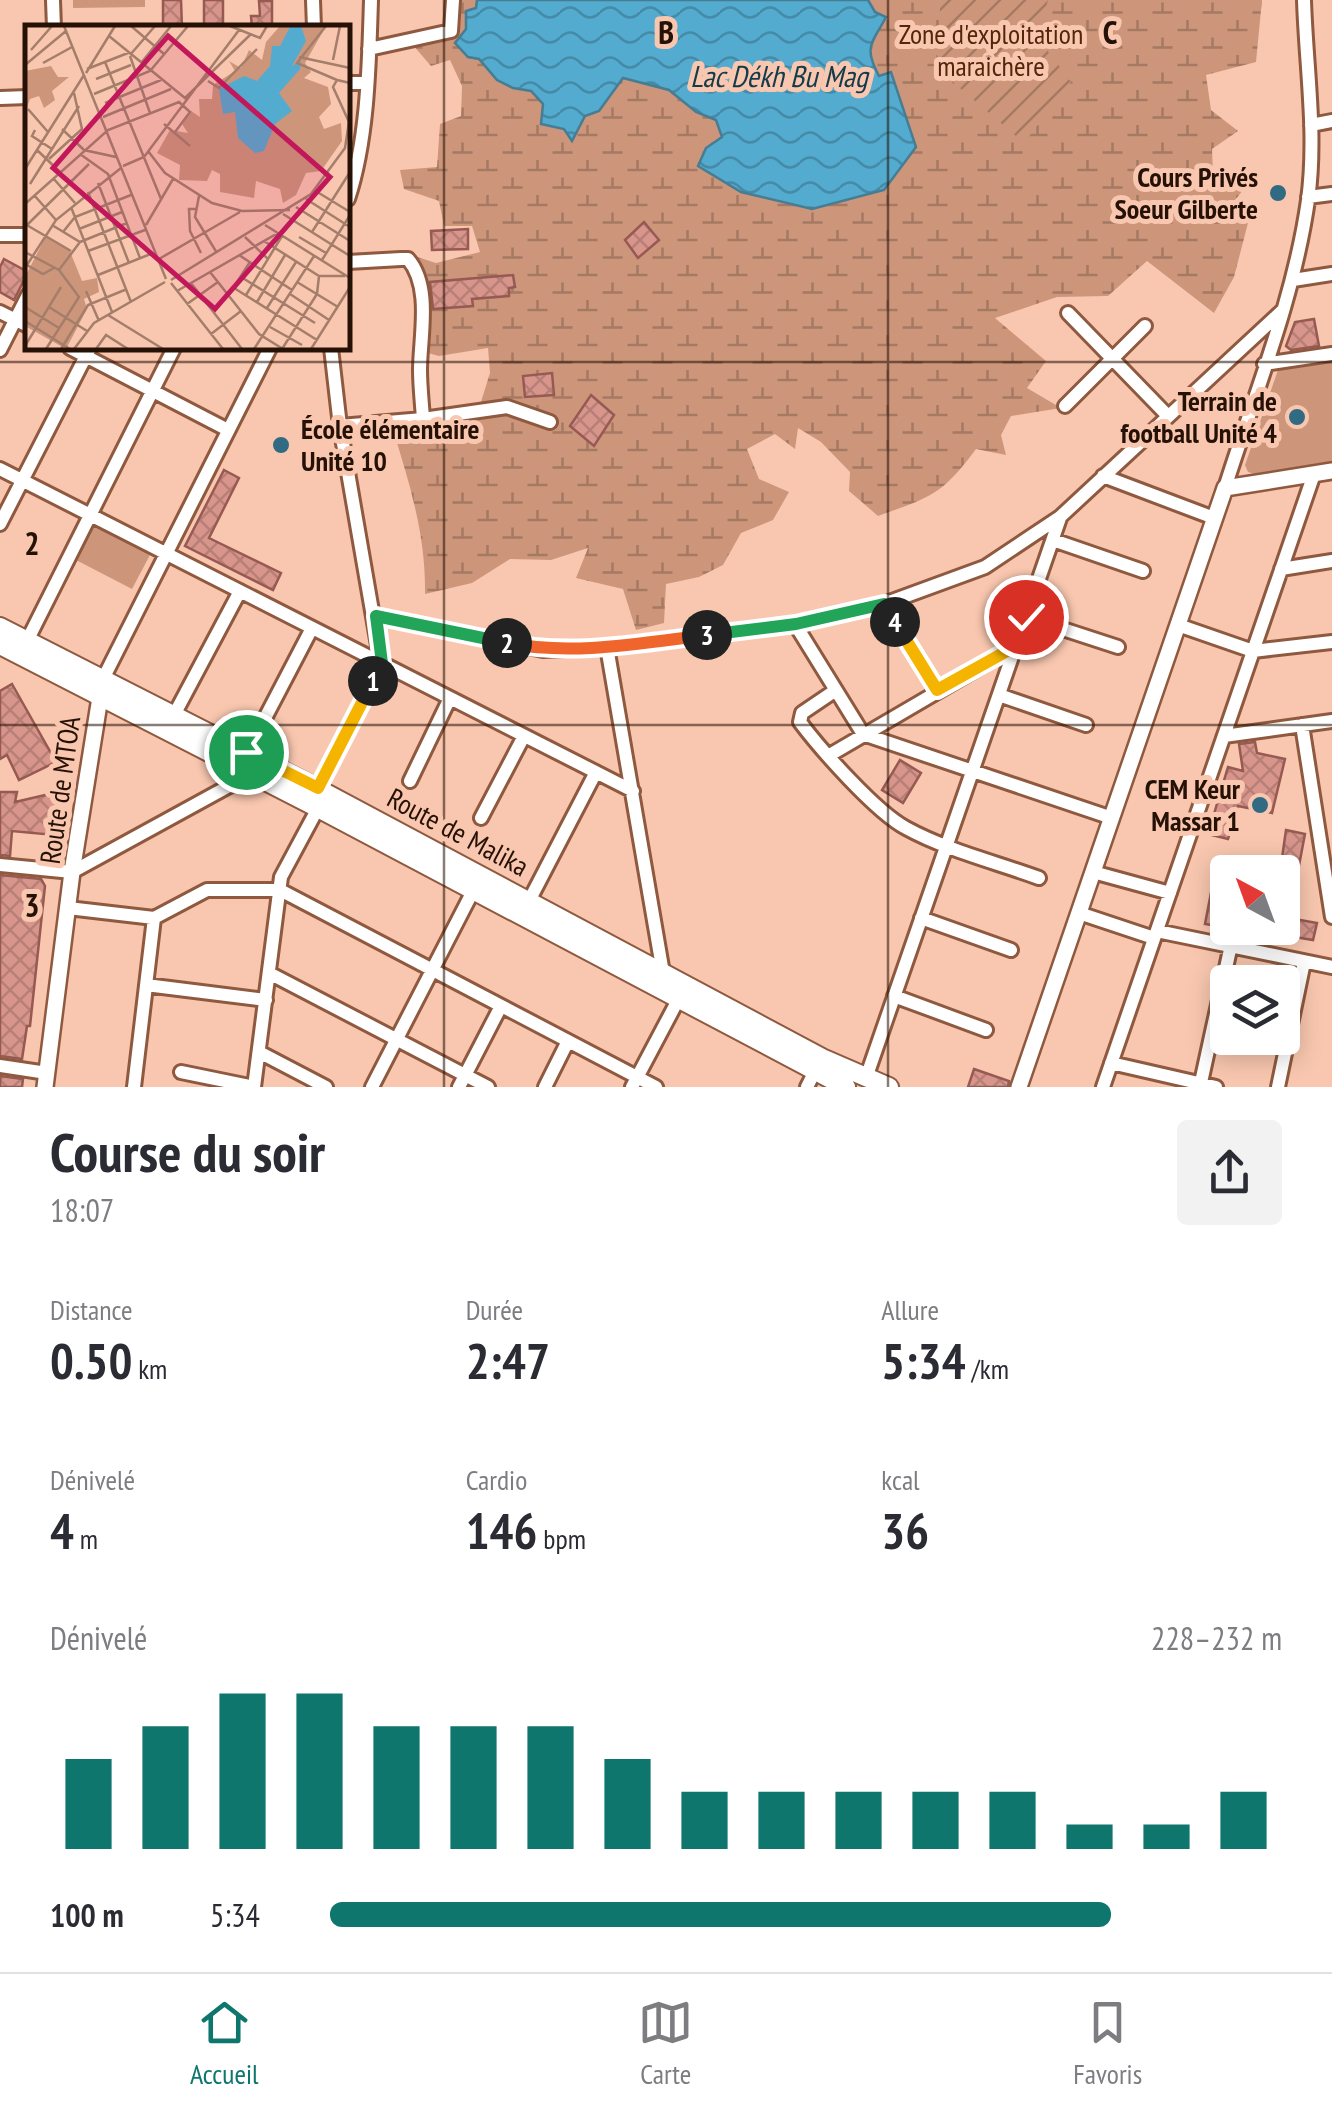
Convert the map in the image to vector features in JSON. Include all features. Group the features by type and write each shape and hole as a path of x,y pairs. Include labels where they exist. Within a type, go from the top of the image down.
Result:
{"main road":[{"name":"Route de Malika","path":"0,627 250,774 678,1000 811,1080 846,1087"},
{"name":"Route de Malika","path":"0,645 174,716 318,788 663,973 890,1087"}],"street":[{"path":"53,0 54,25"},
{"path":"313,0 314,25"},
{"path":"350,192 367,83 371,0"},
{"path":"370,49 452,32 453,0"},
{"path":"1019,1087 1293,280 1308,197 1311,125 1304,0"},
{"path":"350,83 367,83"},
{"path":"0,98 25,97"},
{"path":"1311,125 1332,121"},
{"path":"1308,197 1332,194"},
{"path":"0,234 25,235"},
{"path":"350,262 401,258 408,259 414,267 421,292 423,419"},
{"path":"1293,280 1332,274"},
{"path":"0,312 21,323 0,350"},
{"path":"376,616 543,650 607,647 796,624 884,604 985,567 1060,517 1282,312"},
{"path":"1068,313 1168,416"},
{"path":"1065,406 1144,326"},
{"path":"28,641 173,350"},
{"path":"101,687 269,350"},
{"path":"318,788 382,663 340,426 331,350"},
{"path":"0,524 88,352 228,430"},
{"path":"1264,364 1332,354"},
{"path":"340,426 507,407 550,422"},
{"path":"0,470 634,791"},
{"path":"1225,488 1332,471"},
{"path":"1103,1087 1314,474"},
{"path":"1102,476 1214,518"},
{"path":"866,1078 1060,517"},
{"path":"1053,540 1143,571"},
{"path":"1281,569 1332,561"},
{"path":"174,716 240,592"},
{"path":"884,604 937,690"},
{"path":"1026,617 1118,648"},
{"path":"796,624 863,734 1112,818"},
{"path":"1178,625 1253,651 1332,642"},
{"path":"264,720 312,628"},
{"path":"828,756 1016,646"},
{"path":"607,647 663,973"},
{"name":"Route de MTOA","path":"46,1080 72,872 101,687"},
{"path":"836,690 802,712 799,720 828,756 894,820 947,845 1039,878"},
{"path":"999,695 1086,725"},
{"path":"410,781 450,698"},
{"path":"1224,736 1332,721"},
{"path":"1302,726 1326,832 1332,917"},
{"path":"480,818 524,736"},
{"path":"529,901 596,772"},
{"path":"0,865 72,872 250,774"},
{"path":"180,1072 254,1087 282,877 318,808"},
{"path":"1093,872 1170,893"},
{"path":"68,908 154,918 206,890 280,890 568,1041 634,1082 656,1087"},
{"path":"372,1087 474,891"},
{"path":"1079,913 1156,934 1332,967"},
{"path":"134,1087 154,918"},
{"path":"921,918 1011,950"},
{"path":"1200,1086 1231,946"},
{"path":"1278,1087 1304,962"},
{"path":"269,972 397,1039 462,1081 488,1087"},
{"path":"146,985 266,1000"},
{"path":"894,996 986,1030"},
{"path":"634,1082 678,1000"},
{"path":"462,1081 501,1006"},
{"path":"545,1087 568,1041"},
{"path":"259,1052 326,1087"},
{"path":"1111,1063 1216,1087"},
{"path":"0,1066 46,1080"}],"green space":[{"path":"73,0 145,0 145,7 73,8"},
{"path":"452,0 1262,0 1256,62 1206,75 1211,110 1238,131 1212,149 1213,174 1234,180 1243,190 1229,208 1248,223 1234,277 1214,313 1147,261 1108,296 1057,297 995,318 1046,361 1027,388 1061,408 1011,416 1001,435 1006,455 976,449 934,493 878,516 849,491 850,472 821,442 798,428 795,449 775,434 747,449 759,479 789,492 773,520 741,533 723,565 699,577 666,584 664,623 636,630 623,589 576,578 588,548 551,560 510,559 472,583 425,594 420,531 393,430 480,405 490,373 488,348 439,356 424,352 409,271 414,256 436,263 480,252 472,226 444,226 439,201 404,189 400,170 437,167 440,124 461,116 462,86 450,60 431,66 412,44 443,38"},
{"name":"Zone d'exploitation maraichère","path":"939,0 1048,0 1038,38 1071,82 1024,143 954,83 932,47 941,20"},
{"name":"Terrain de football Unité 4","path":"1332,361 1332,464 1258,475 1248,472 1245,465 1278,370"},
{"path":"94,524 151,553 132,589 76,560"}],"water":[{"name":"Lac Dékh Bu Mag","path":"477,0 868,0 875,12 886,17 871,45 871,58 879,76 891,72 916,147 884,190 812,209 741,192 698,166 706,148 722,137 716,120 696,112 669,90 623,78 599,111 585,116 572,141 564,129 541,124 543,104 531,91 497,80 479,59 468,57 455,43 466,29 466,11 476,8"}],"building":[{"path":"163,0 181,0 182,25 163,25"},
{"path":"204,0 223,0 223,25 204,25"},
{"path":"259,1 272,1 272,25 252,25 251,16 260,16"},
{"path":"644,222 659,240 638,258 625,240"},
{"path":"468,229 468,249 432,250 431,231"},
{"path":"4,259 25,270 14,300 0,292 0,267"},
{"path":"513,275 515,287 509,288 509,296 472,299 473,306 433,309 430,282"},
{"path":"1314,319 1319,346 1291,350 1286,346 1295,322"},
{"path":"552,373 554,395 525,397 523,376"},
{"path":"591,395 614,415 594,446 570,426"},
{"path":"224,470 239,478 209,538 281,573 273,590 185,546"},
{"path":"12,684 56,762 19,780 7,755 0,759 0,691"},
{"path":"1255,742 1257,753 1285,759 1272,813 1238,806 1228,839 1208,834 1228,767 1243,771 1239,744"},
{"path":"900,760 921,773 903,803 882,790"},
{"path":"0,792 17,792 15,802 45,795 58,798 54,835 12,831 10,856 0,855"},
{"path":"1286,830 1305,834 1300,860 1300,855 1282,855"},
{"path":"0,875 41,879 45,886 30,1026 22,1059 0,1056"},
{"path":"1210,898 1210,925 1205,924"},
{"path":"1300,920 1317,923 1313,940 1300,938"},
{"path":"974,1069 1009,1081 1008,1087 968,1087"},
{"path":"0,1076 23,1079 22,1087 0,1087"}],"place":[{"name":"Cours Privés Soeur Gilberte","path":"1278,193"},
{"name":"Terrain de football Unité 4","path":"1297,417"},
{"name":"École élémentaire Unité 10","path":"281,445"},
{"name":"CEM Keur Massar 1","path":"1260,805"}],"route":[{"path":"246,752 318,788 382,663 376,616 543,650 607,647 796,624 884,604 937,690 1016,646 1026,617"}]}
